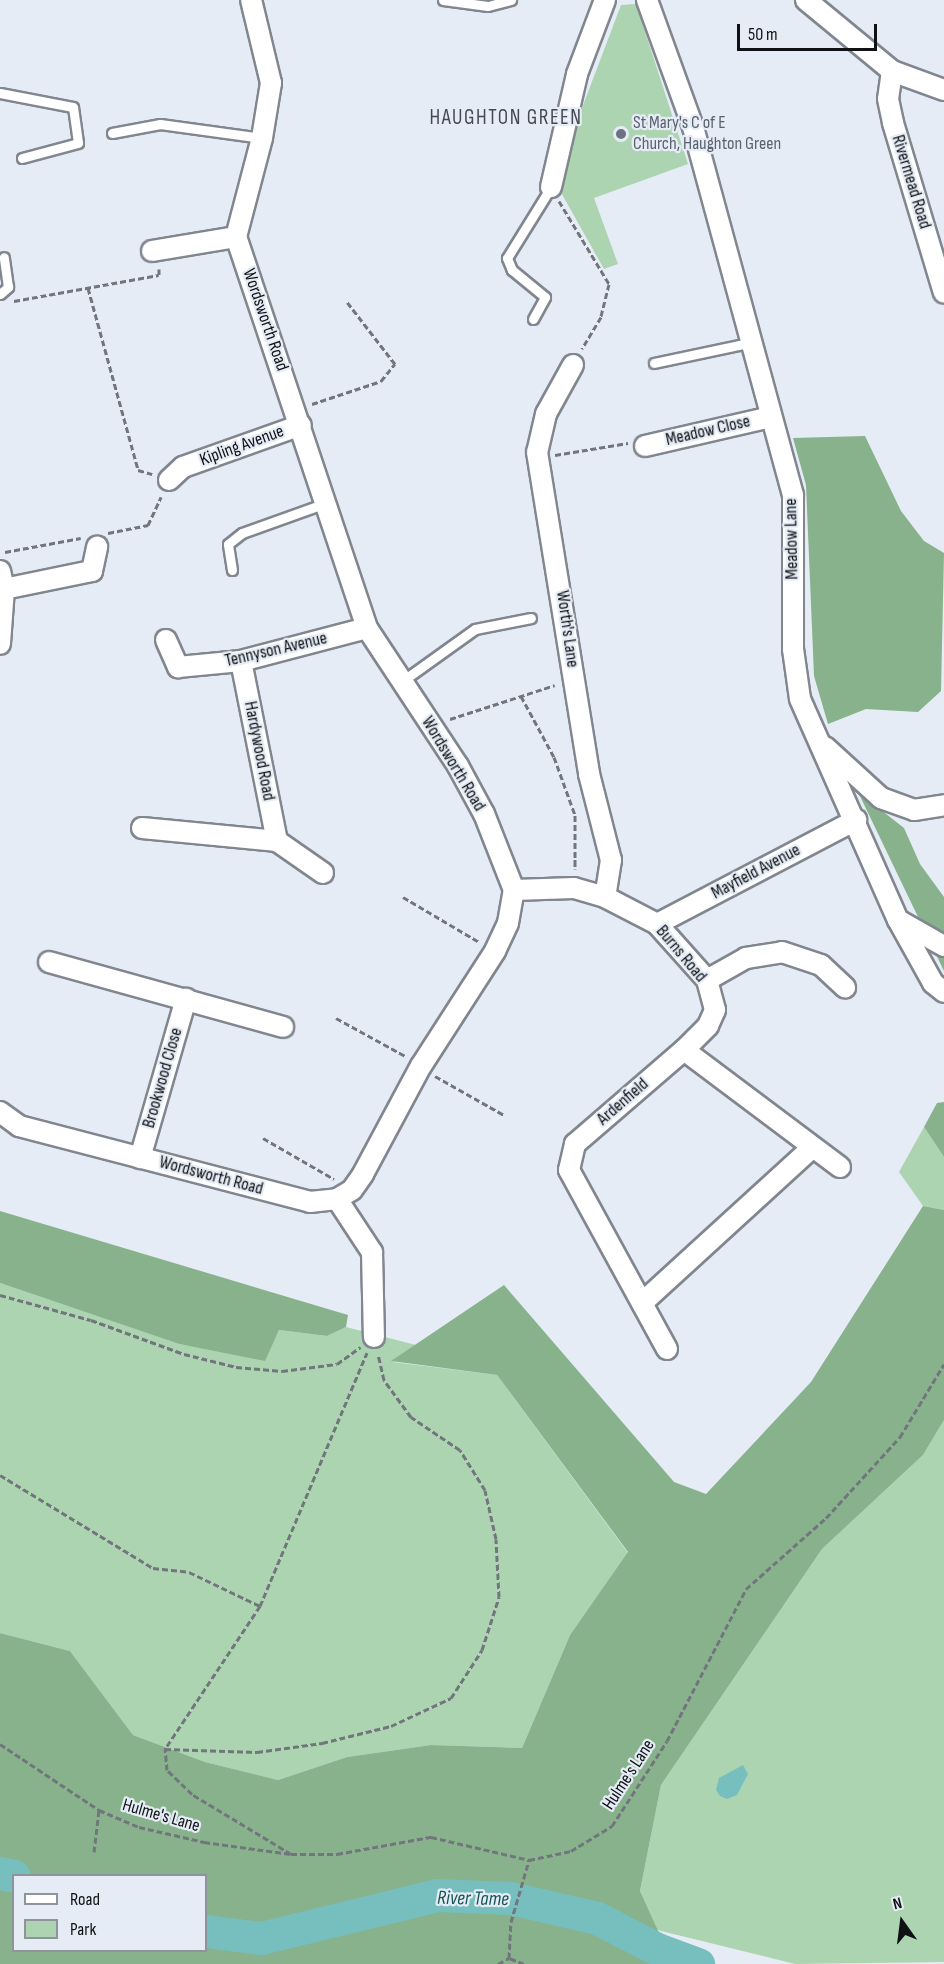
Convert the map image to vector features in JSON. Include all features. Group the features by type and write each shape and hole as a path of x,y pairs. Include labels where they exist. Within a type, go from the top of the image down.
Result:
{"street":[{"path":"155,250 236,237 262,138 271,83 251,0"},
{"path":"551,187 577,74 605,0"},
{"name":"Meadow Lane","path":"647,0 693,127 793,495 793,649 799,689 820,745 856,820 898,920 933,983 944,992"},
{"path":"806,0 892,71 944,90"},
{"name":"Rivermead Road","path":"892,71 888,99 893,123 944,292"},
{"name":"Wordsworth Road","path":"236,237 367,628 432,727 484,814 514,890"},
{"name":"Worth's Lane","path":"573,365 546,414 538,458 589,774 610,860 605,897"},
{"name":"Kipling Avenue","path":"176,473 298,417"},
{"name":"Meadow Close","path":"645,446 771,417"},
{"path":"0,644 2,580 92,571 98,547"},
{"name":"Tennyson Avenue","path":"166,640 178,667 241,661 367,628"},
{"name":"Hardywood Road","path":"241,661 277,841"},
{"path":"820,745 881,798 914,810 944,805"},
{"name":"Mayfield Avenue","path":"657,924 856,820"},
{"path":"142,828 277,841 323,873"},
{"name":"Burns Road","path":"514,890 574,888 605,897 657,924 707,980 715,1010 708,1026 684,1050"},
{"path":"374,1336 372,1252 345,1194 421,1067 495,951 508,923 514,890"},
{"path":"898,920 944,946"},
{"path":"707,980 746,958 782,952 821,965 845,987"},
{"path":"49,962 283,1027"},
{"name":"Brookwood Close","path":"140,1158 186,999"},
{"path":"684,1050 840,1167"},
{"name":"Ardenfield","path":"667,1349 569,1170 575,1144 684,1050"},
{"name":"Wordsworth Road","path":"0,1112 19,1126 310,1202 345,1194"},
{"path":"642,1303 812,1148"}],"lane":[{"path":"443,0 488,6 511,0"},
{"path":"0,93 73,107 78,142 22,158"},
{"path":"112,133 160,124 262,138"},
{"path":"533,319 545,297 512,270 507,258 551,187"},
{"path":"0,294 8,287 4,258"},
{"path":"654,363 753,342"},
{"path":"232,570 228,544 242,533 326,503"},
{"path":"401,682 475,629 531,618"}],"path":[{"path":"551,187 609,284 601,317 573,365"},
{"path":"0,294 12,302 159,275 155,250"},
{"path":"88,288 138,470 176,473"},
{"path":"298,417 381,381 391,373 395,364 347,302"},
{"path":"538,458 639,441 645,446"},
{"path":"432,727 560,684"},
{"path":"521,696 554,757 575,815 574,874"},
{"path":"403,897 495,951"},
{"path":"336,1018 504,1115"},
{"path":"263,1138 345,1194"},
{"path":"0,1295 91,1320 184,1354 236,1367 282,1371 337,1364 374,1336"},
{"path":"291,1854 192,1794 167,1770 165,1749 260,1606 374,1336"},
{"path":"165,1749 257,1752 322,1743 391,1726 451,1698 482,1650 499,1597 496,1539 485,1490 460,1450 411,1417 384,1380 374,1336"},
{"name":"Hulme's Lane","path":"0,1744 99,1810 139,1827 204,1842 291,1854 337,1854 431,1837 529,1860 571,1851 612,1826 668,1742 746,1589 826,1518 900,1437 944,1364"},
{"path":"0,1475 153,1569 189,1572 260,1606"},
{"path":"94,1852 99,1810"},
{"path":"509,1958 511,1922 529,1860"},
{"path":"498,1964 509,1958"},
{"path":"509,1958 524,1964"}],"green space":[{"path":"636,4 688,164 594,198 618,264 604,269 559,189 582,108 621,5"},
{"path":"865,436 901,511 924,541 944,553 941,691 918,712 866,709 828,724 814,676 806,485 793,438"},
{"path":"858,792 904,828 920,864 944,897 944,971"},
{"path":"944,1102 944,1157 924,1127 937,1103"},
{"path":"924,1127 944,1157 944,1210 923,1206 899,1172"},
{"path":"923,1206 944,1210 944,1420 923,1455 822,1549 661,1785 640,1891 673,1964 0,1964 0,1633 70,1651 133,1735 205,1762 278,1780 347,1757 431,1745 522,1748 570,1635 628,1552 497,1375 391,1361 504,1285 674,1482 706,1494 811,1382"},
{"path":"0,1211 348,1315 346,1327 327,1336 279,1330 265,1361 179,1344 0,1283"},
{"path":"0,1283 179,1344 264,1360 279,1330 327,1336 346,1327 416,1345 393,1362 497,1375 628,1553 570,1635 522,1748 431,1745 347,1757 278,1780 205,1762 133,1735 70,1651 0,1633"},
{"path":"944,1420 944,1962 795,1964 657,1930 640,1891 661,1785 822,1549 923,1455"}],"water":[{"path":"743,1765 748,1774 737,1795 727,1799 720,1796 716,1790 719,1778"}],"waterway":[{"name":"River Tame","path":"0,1873 12,1876"},
{"name":"River Tame","path":"207,1931 261,1938 437,1895 511,1898 597,1918 657,1949 698,1964"}],"place":[{"name":"St Mary's C of E Church, Haughton Green","path":"621,134"}],"district":[{"name":"HAUGHTON GREEN","path":"506,118"}]}
